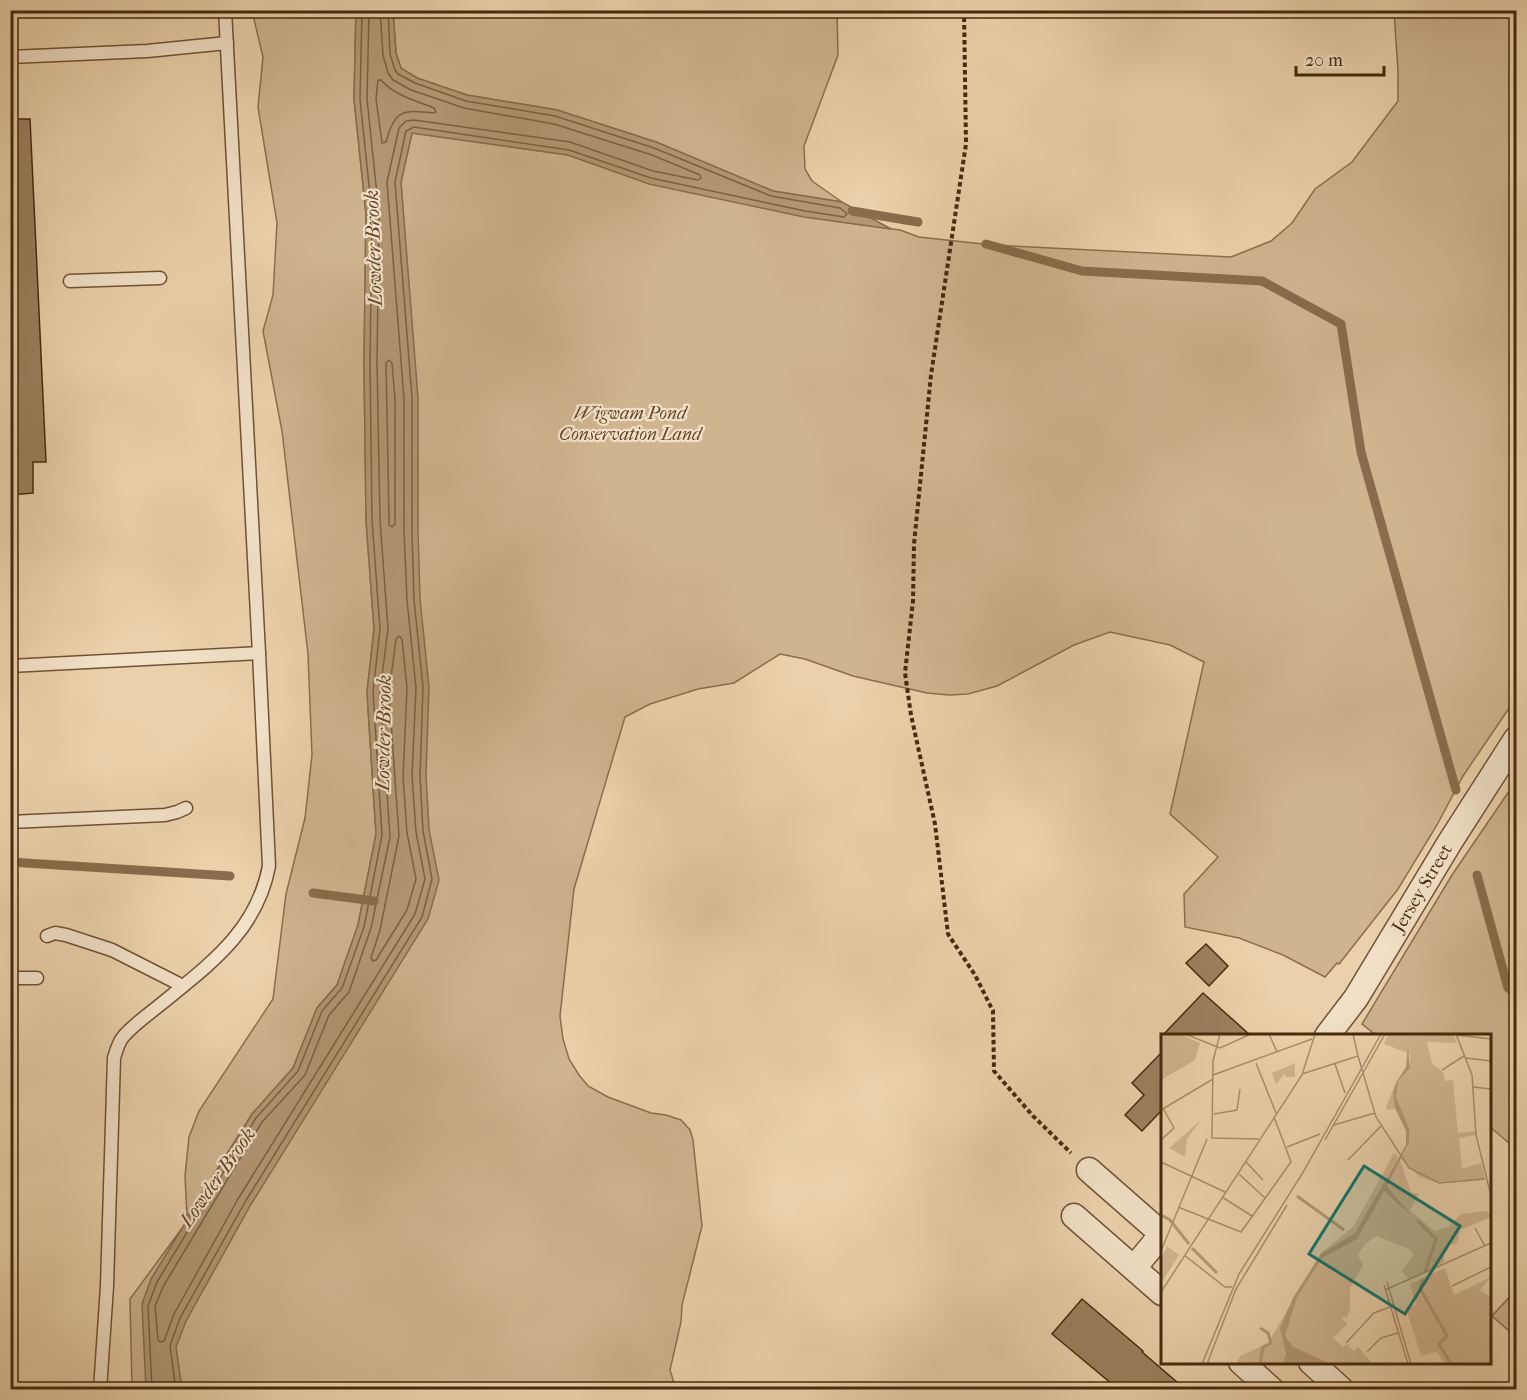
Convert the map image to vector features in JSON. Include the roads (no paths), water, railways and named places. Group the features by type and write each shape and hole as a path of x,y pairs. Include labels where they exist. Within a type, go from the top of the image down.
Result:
{"street":[{"name":"Jersey Street","path":"1328,1034 1356,998 1450,842 1516,739"},
{"path":"1089,1170 1161,1233"},
{"path":"1074,1216 1161,1292"},
{"path":"1134,1268 1161,1235"},
{"path":"1243,1364 1272,1389"},
{"path":"1313,1364 1337,1388"}],"lane":[{"path":"100,1389 107,1286 114,1058 122,1038 215,959 236,936 255,911 265,888 269,866 225,10"},
{"path":"10,57 147,51 227,43"},
{"path":"70,281 160,278"},
{"path":"10,666 259,653"},
{"path":"10,822 165,815 186,808"},
{"path":"46,936 55,933 66,935 112,950 183,986"},
{"path":"10,978 37,978"}],"water":[{"name":"Lowder Brook","path":"356,11 393,11 396,53 401,68 417,78 467,95 557,110 656,142 773,191 842,202 891,229 804,217 649,184 568,155 412,133 401,182 418,398 420,599 429,687 426,775 429,830 439,880 428,919 250,1206 186,1321 176,1347 182,1389 146,1389 142,1304 151,1279 252,1114 293,1068 317,1008 337,985 358,925 376,834 367,692 374,629 366,520 364,363 366,214 354,99"}],"waterway":[{"path":"852,211 918,222"},
{"path":"986,244 1082,271 1262,281 1341,324 1361,452 1456,790"},
{"path":"10,862 230,876"},
{"path":"1477,875 1508,988 1516,993"},
{"path":"313,893 374,901"}],"park label":[{"name":"Wigwam Pond Conservation Land","path":"630,423"}]}
